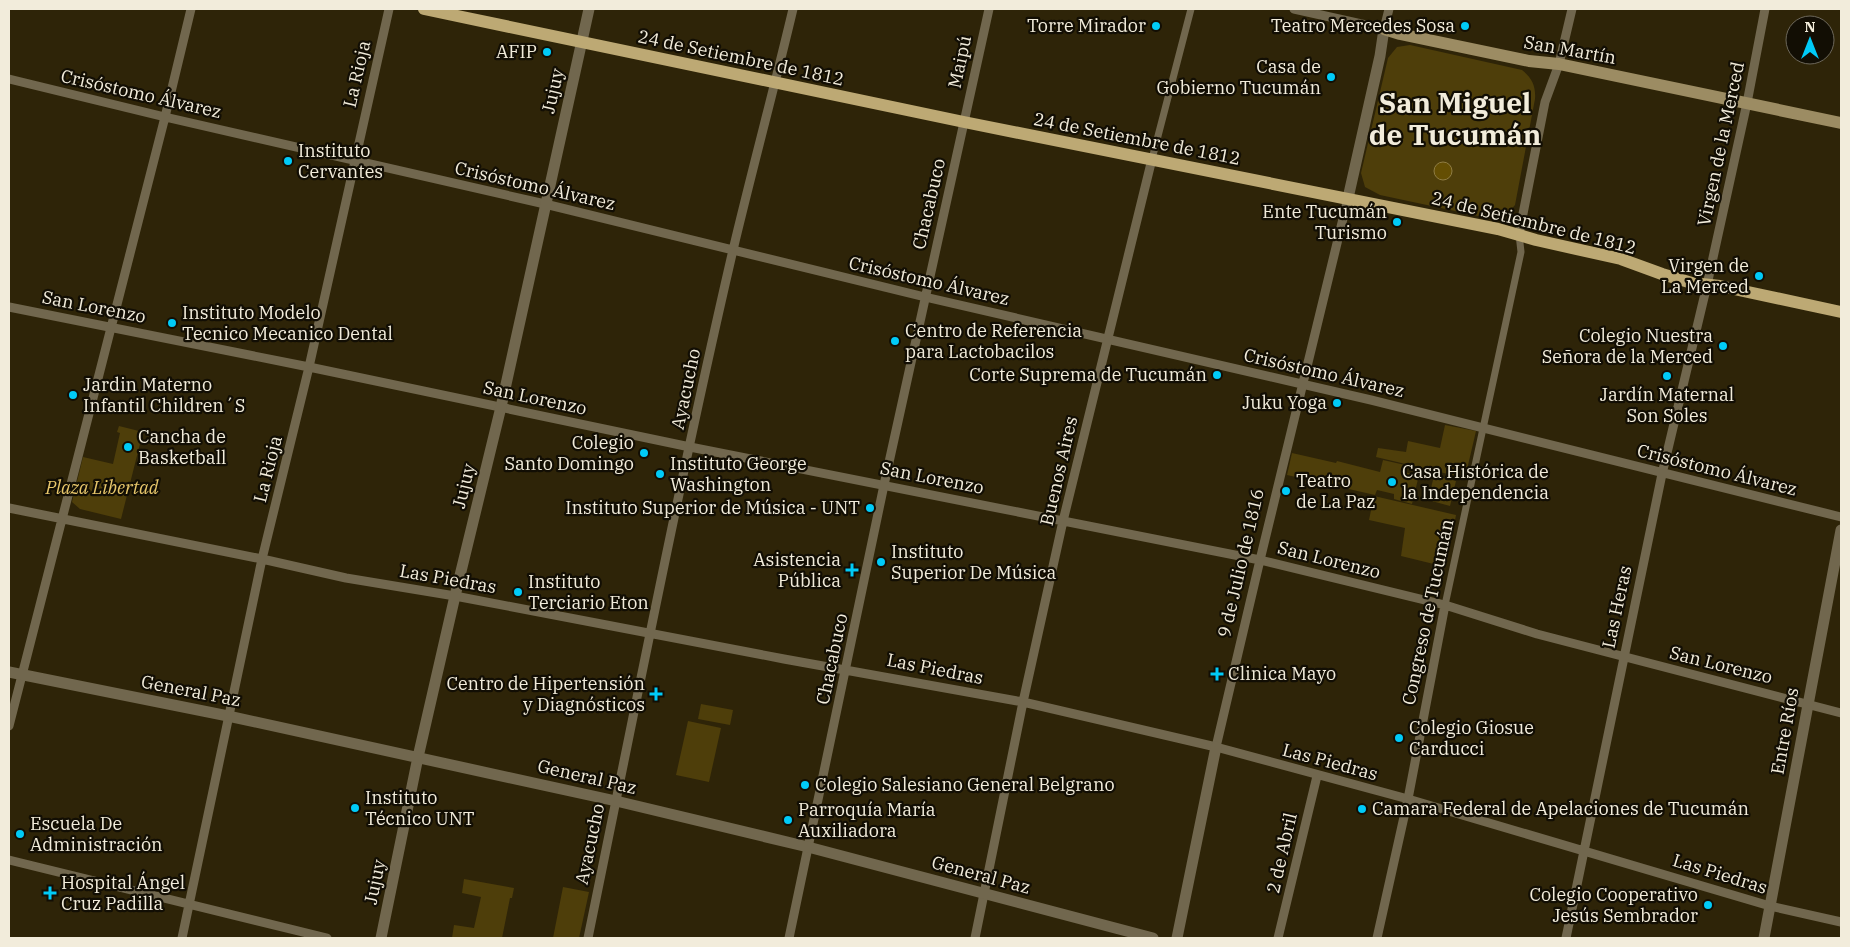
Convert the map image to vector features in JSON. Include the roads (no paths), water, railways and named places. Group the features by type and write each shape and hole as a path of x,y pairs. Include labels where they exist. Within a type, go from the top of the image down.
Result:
{"main road":[{"name":"24 de Setiembre de 1812","path":"424,9 964,122 1348,198 1518,234 1536,240 1621,259 1692,283 1841,312"},
{"name":"San Martín","path":"1384,29 1510,57 1559,64 1841,123"}],"street":[{"path":"9,726 191,9"},
{"name":"La Rioja","path":"182,938 262,560 309,367 389,9"},
{"name":"Jujuy","path":"381,938 418,757 501,407 589,9"},
{"name":"Ayacucho","path":"588,938 649,634 690,447 734,250 793,9"},
{"name":"Maipú","path":"964,122 989,9"},
{"path":"1152,159 1191,9"},
{"name":"San Martín","path":"1294,9 1384,29"},
{"path":"1348,198 1389,9"},
{"path":"1518,234 1545,102 1559,64 1572,9"},
{"name":"Virgen de la Merced","path":"1707,285 1747,103 1765,9"},
{"name":"Crisóstomo Álvarez","path":"9,79 165,117 545,204 925,297 1483,427 1662,474 1841,517"},
{"name":"Chacabuco","path":"789,938 884,486 964,122"},
{"name":"Buenos Aires","path":"975,938 1023,702 1063,521 1152,159"},
{"name":"9 de Julio de 1816","path":"1177,938 1216,747 1348,198"},
{"name":"Congreso de Tucumán","path":"1377,938 1408,799 1445,606 1521,252 1518,234"},
{"name":"Las Heras","path":"1566,938 1662,474 1707,285"},
{"name":"San Lorenzo","path":"9,307 309,367 690,447 1260,560 1445,606 1537,634 1841,713"},
{"name":"Las Piedras","path":"9,508 346,578 455,596 649,634 1023,702 1216,747 1317,776 1408,799 1770,906 1841,922"},
{"name":"Entre Ríos","path":"1764,938 1841,530"},
{"name":"General Paz","path":"9,672 228,716 616,801 808,847 1153,938"},
{"name":"2 de Abril","path":"1278,938 1317,776"},
{"path":"9,860 327,938"}],"place":[{"name":"Torre Mirador","path":"1156,26"},
{"name":"Teatro Mercedes Sosa","path":"1465,26"},
{"name":"AFIP","path":"547,52"},
{"name":"Casa de Gobierno Tucumán","path":"1331,77"},
{"name":"Instituto Cervantes","path":"288,161"},
{"name":"Ente Tucumán Turismo","path":"1397,222"},
{"name":"Virgen de La Merced","path":"1759,276"},
{"name":"Instituto Modelo Tecnico Mecanico Dental","path":"172,323"},
{"name":"Centro de Referencia para Lactobacilos","path":"895,341"},
{"name":"Colegio Nuestra Señora de la Merced","path":"1723,346"},
{"name":"Corte Suprema de Tucumán","path":"1217,375"},
{"name":"Jardín Maternal Son Soles","path":"1667,376"},
{"name":"Jardin Materno Infantil Children´S","path":"73,395"},
{"name":"Juku Yoga","path":"1337,403"},
{"name":"Cancha de Basketball","path":"128,447"},
{"name":"Colegio Santo Domingo","path":"644,453"},
{"name":"Instituto George Washington","path":"660,474"},
{"name":"Casa Histórica de la Independencia","path":"1392,482"},
{"name":"Teatro de La Paz","path":"1286,491"},
{"name":"Instituto Superior de Música - UNT","path":"870,508"},
{"name":"Instituto Superior De Música","path":"881,562"},
{"name":"Asistencia Pública","path":"852,570"},
{"name":"Instituto Terciario Eton","path":"518,592"},
{"name":"Clinica Mayo","path":"1217,674"},
{"name":"Centro de Hipertensión y Diagnósticos","path":"656,694"},
{"name":"Colegio Giosue Carducci","path":"1399,738"},
{"name":"Colegio Salesiano General Belgrano","path":"805,785"},
{"name":"Instituto Técnico UNT","path":"355,808"},
{"name":"Camara Federal de Apelaciones de Tucumán","path":"1362,809"},
{"name":"Parroquía María Auxiliadora","path":"788,820"},
{"name":"Escuela De Administración","path":"20,834"},
{"name":"Hospital Ángel Cruz Padilla","path":"50,893"},
{"name":"Colegio Cooperativo Jesús Sembrador","path":"1708,905"}],"district":[{"name":"San Miguel de Tucumán","path":"1455,119"}],"park label":[{"name":"Plaza Libertad","path":"102,488"}]}
